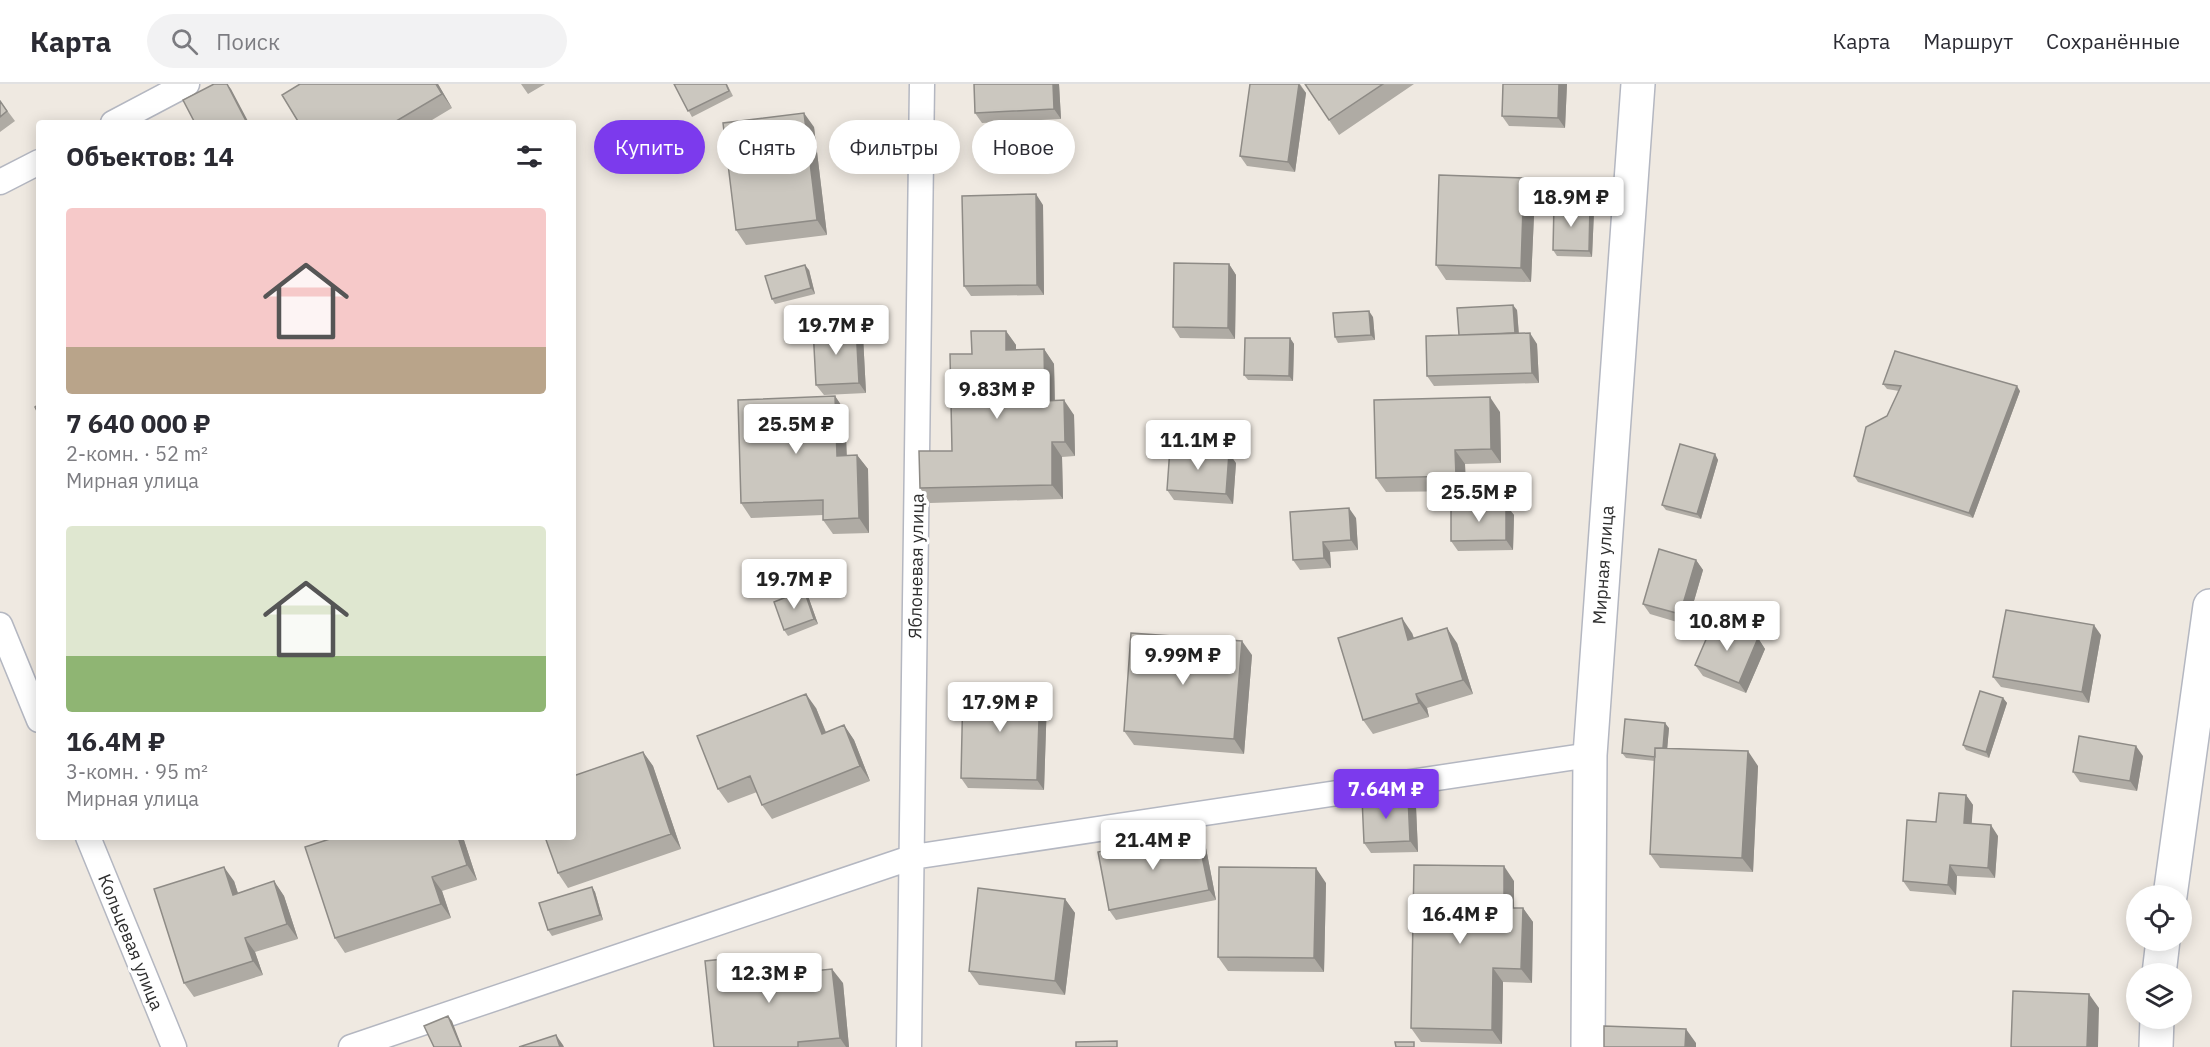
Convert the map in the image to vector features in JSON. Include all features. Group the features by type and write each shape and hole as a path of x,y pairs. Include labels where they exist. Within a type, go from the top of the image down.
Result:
{"street":[{"name":"Мирная улица","path":"1588,1047 1590,755 1638,84"},
{"path":"2172,885 2210,606"},
{"path":"2156,1047 2157,1029"}],"lane":[{"path":"119,120 187,84"},
{"name":"Яблоневая улица","path":"909,1047 922,84"},
{"path":"0,182 36,164"},
{"path":"0,625 36,713"},
{"path":"351,1047 913,857 1590,755"},
{"name":"Кольцевая улица","path":"89,840 174,1047"}],"building":[{"path":"214,84 227,84 245,120 193,120 183,100"},
{"path":"300,84 436,84 442,94 398,120 297,120 282,95"},
{"path":"674,84 726,84 729,91 688,111"},
{"path":"974,84 1053,84 1054,109 975,113"},
{"path":"1250,84 1299,84 1288,162 1240,156"},
{"path":"1305,84 1383,84 1329,120"},
{"path":"1503,84 1559,84 1558,118 1502,116"},
{"path":"0,101 7,111 0,117"},
{"path":"804,113 805,120 747,120"},
{"path":"729,174 811,174 817,220 736,230"},
{"path":"1439,175 1524,178 1521,268 1436,265"},
{"path":"1036,194 1037,285 964,286 962,196"},
{"path":"1554,204 1590,205 1589,251 1553,250"},
{"path":"1174,263 1229,264 1228,328 1173,327"},
{"path":"805,265 811,288 772,299 765,276"},
{"path":"1513,305 1515,333 1459,335 1457,308"},
{"path":"1369,311 1371,335 1335,337 1333,313"},
{"path":"856,326 859,383 816,385 813,328"},
{"path":"971,331 1006,331 1006,350 1044,349 1045,401 1064,400 1065,442 1052,442 1052,485 920,488 919,451 952,451 950,354 972,354"},
{"path":"1530,333 1532,373 1427,376 1426,336"},
{"path":"1245,338 1290,338 1289,376 1244,375"},
{"path":"1895,351 2017,386 1969,513 1854,476 1866,427 1887,416 1901,386 1883,384"},
{"path":"835,396 837,456 857,455 859,518 823,520 823,500 741,503 738,400"},
{"path":"1490,397 1491,449 1455,450 1456,476 1376,478 1374,400"},
{"path":"1680,444 1715,454 1697,514 1662,505"},
{"path":"1170,448 1229,453 1226,494 1167,490"},
{"path":"1506,505 1506,540 1451,541 1451,506"},
{"path":"1349,508 1351,540 1323,542 1324,558 1293,560 1290,512"},
{"path":"1659,549 1696,560 1680,614 1643,604"},
{"path":"804,590 814,619 784,630 774,602"},
{"path":"2006,610 2094,625 2082,692 1993,677"},
{"path":"1402,618 1408,640 1447,628 1463,680 1416,694 1419,703 1363,720 1338,638"},
{"path":"1714,621 1758,638 1739,683 1695,665"},
{"path":"1131,633 1242,641 1234,739 1124,731"},
{"path":"963,687 1040,689 1037,780 961,778"},
{"path":"1980,691 2003,698 1986,752 1963,745"},
{"path":"806,694 822,734 844,725 860,766 762,805 750,776 718,789 697,736"},
{"path":"1625,719 1665,723 1663,748 1655,748 1655,757 1622,753"},
{"path":"2079,736 2136,746 2130,781 2073,772"},
{"path":"1655,748 1748,751 1742,858 1650,854"},
{"path":"643,752 671,834 558,873 546,840 576,840 576,775"},
{"path":"1939,793 1966,795 1964,823 1991,825 1988,868 1950,865 1948,885 1903,881 1907,820 1936,822"},
{"path":"1408,797 1410,841 1364,843 1362,798"},
{"path":"1197,832 1209,890 1109,910 1098,852"},
{"path":"327,840 459,840 467,865 432,877 441,904 335,938 305,847"},
{"path":"1414,865 1504,866 1504,908 1523,908 1521,969 1493,968 1492,1030 1411,1028"},
{"path":"224,867 233,895 274,881 287,924 245,938 253,961 184,983 154,889"},
{"path":"1219,867 1316,868 1314,958 1218,957"},
{"path":"592,887 600,915 548,930 539,903"},
{"path":"978,888 1065,899 1055,981 969,971"},
{"path":"772,954 774,975 832,969 840,1038 798,1042 798,1047 714,1047 705,961"},
{"path":"2013,991 2089,994 2087,1047 2011,1047"},
{"path":"448,1016 461,1047 434,1047 424,1026"},
{"path":"1604,1026 1686,1029 1685,1047 1604,1047"},
{"path":"556,1035 560,1047 519,1047"},
{"path":"1117,1041 1117,1047 1076,1047 1076,1042"},
{"path":"1395,1042 1414,1042 1414,1047 1396,1047"}]}
